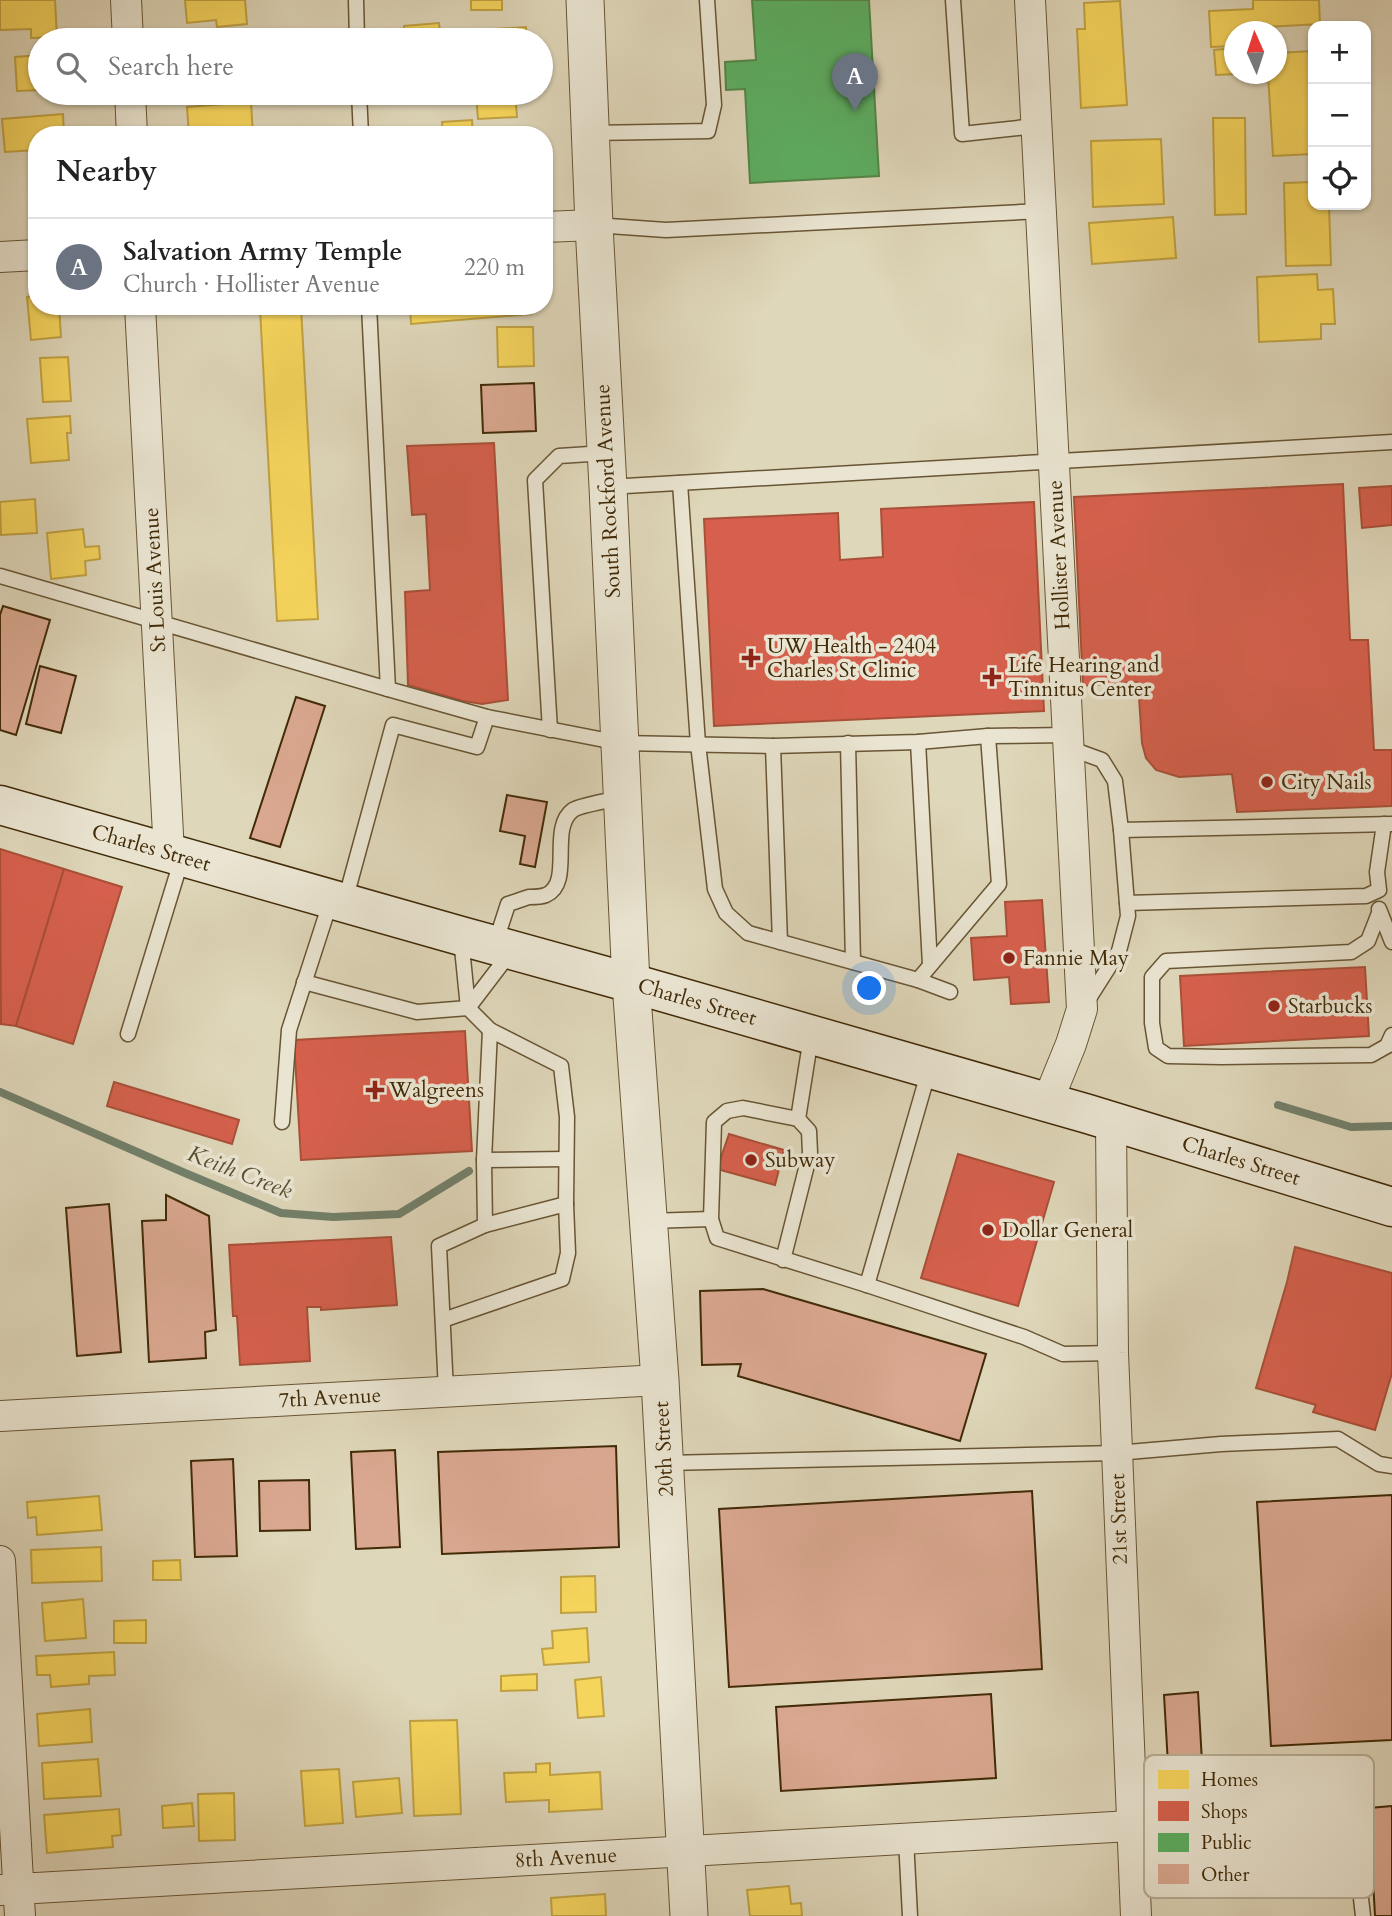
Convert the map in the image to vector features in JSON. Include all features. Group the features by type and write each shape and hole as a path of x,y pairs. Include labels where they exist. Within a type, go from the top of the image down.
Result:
{"main road":[{"name":"Charles Street","path":"0,805 631,982 1392,1207"}],"street":[{"path":"126,0 127,28"},
{"name":"South Rockford Avenue","path":"585,0 631,982"},
{"name":"Hollister Avenue","path":"1030,0 1082,1009 1047,1103"},
{"path":"131,105 132,126"},
{"path":"553,227 594,225"},
{"path":"0,257 28,255"},
{"name":"St Louis Avenue","path":"140,315 157,622 176,855"},
{"name":"20th Street","path":"631,982 660,1380 690,1916"},
{"name":"21st Street","path":"1111,1122 1113,1353 1136,1916"},
{"name":"7th Avenue","path":"0,1416 660,1380"},
{"path":"0,1560 13,1898"},
{"name":"8th Avenue","path":"13,1898 687,1851 1132,1826"}],"lane":[{"path":"356,0 357,28"},
{"path":"590,133 708,131 714,105 707,0"},
{"path":"953,0 962,134 1037,126"},
{"path":"360,105 361,126"},
{"path":"594,225 666,230 1041,211"},
{"path":"369,315 388,689"},
{"path":"550,730 535,480 559,456 608,470 680,483 1392,442"},
{"path":"680,483 698,744 715,889 726,913 748,933 918,980 950,992"},
{"path":"0,576 487,716 620,743 773,746 918,742 988,736 1068,741 1102,760 1115,781 1128,916 1119,951 1082,1009"},
{"path":"282,1122 289,1030 304,982 338,900 393,724 477,747 487,716"},
{"path":"918,980 999,884 988,736"},
{"path":"918,742 930,965"},
{"path":"848,743 853,962"},
{"path":"773,746 779,942"},
{"path":"468,1008 489,944 508,904 546,895 557,884 561,855 560,837 564,822 574,810 623,798"},
{"path":"1121,830 1388,824 1377,872 1379,913 1392,942"},
{"path":"128,1034 176,855"},
{"path":"1127,903 1366,896 1378,890"},
{"path":"1379,913 1368,941 1351,952 1166,961 1152,977 1153,1023 1156,1048 1168,1056 1371,1055 1387,1046 1392,1035"},
{"path":"468,1008 489,944"},
{"path":"304,982 417,1012 468,1008 490,1030 561,1066 567,1117 568,1253 562,1279 443,1320"},
{"path":"485,1225 484,1160 490,1030"},
{"path":"798,1119 811,1035"},
{"path":"867,1285 930,1069"},
{"path":"783,1260 810,1153 809,1131 798,1119 743,1108 727,1111 714,1122 711,1219 716,1238 783,1260 867,1285 1024,1337 1063,1354 1113,1353"},
{"path":"484,1160 566,1159"},
{"path":"446,1391 439,1246 485,1225 566,1204"},
{"path":"649,1221 711,1219"},
{"path":"665,1463 1117,1452 1338,1439 1379,1464 1392,1466"},
{"path":"906,1839 910,1916"},
{"path":"1133,1860 1144,1859"},
{"path":"1361,1898 1363,1916"}],"building: Homes":[{"path":"0,0 55,0 57,28 0,30"},
{"path":"185,0 245,0 247,24 217,27 216,20 187,23"},
{"path":"471,0 502,0 502,10 471,10"},
{"path":"1253,0 1319,0 1320,21 1287,26 1287,21 1224,21 1224,46 1211,47 1209,11 1253,9"},
{"path":"1120,1 1127,105 1081,108 1077,29 1085,29 1084,3"},
{"path":"439,23 440,28 404,28"},
{"path":"1224,49 1224,75 1216,75 1214,50"},
{"path":"1308,51 1308,154 1273,156 1269,84 1287,84 1287,52"},
{"path":"28,56 28,91 17,91 15,57"},
{"path":"251,105 252,126 188,126 187,107"},
{"path":"477,105 516,105 517,117 478,119"},
{"path":"63,114 64,126 28,126 28,151 5,152 2,119"},
{"path":"1213,118 1245,118 1246,214 1215,215"},
{"path":"472,120 472,126 442,126 442,122"},
{"path":"1161,139 1164,204 1093,207 1091,141"},
{"path":"1308,182 1308,210 1329,210 1331,265 1286,266 1284,183"},
{"path":"1173,217 1176,258 1092,264 1089,223"},
{"path":"1317,274 1318,290 1333,289 1335,324 1321,324 1321,339 1259,342 1257,277"},
{"path":"29,315 60,315 61,337 31,340"},
{"path":"260,315 301,315 318,619 277,621"},
{"path":"410,315 519,315 411,324"},
{"path":"497,327 533,327 534,366 498,367"},
{"path":"68,357 71,401 43,402 40,358"},
{"path":"70,416 71,433 67,433 69,460 31,463 27,419"},
{"path":"35,499 37,533 1,535 0,502"},
{"path":"83,529 85,547 99,546 100,559 85,561 86,575 51,579 47,533"},
{"path":"99,1496 102,1530 37,1535 36,1517 28,1518 27,1502"},
{"path":"101,1547 102,1581 32,1583 31,1550"},
{"path":"180,1560 181,1580 153,1580 153,1561"},
{"path":"595,1576 596,1612 561,1613 561,1577"},
{"path":"83,1599 86,1638 45,1641 42,1603"},
{"path":"146,1620 146,1643 114,1643 114,1621"},
{"path":"587,1628 589,1662 544,1665 542,1649 553,1648 552,1631"},
{"path":"114,1652 115,1675 89,1676 89,1684 51,1687 50,1675 37,1675 36,1656"},
{"path":"537,1674 537,1690 501,1691 501,1676"},
{"path":"601,1677 604,1716 578,1718 575,1680"},
{"path":"90,1709 92,1742 39,1746 37,1714"},
{"path":"457,1720 461,1814 414,1816 410,1721"},
{"path":"98,1759 101,1796 44,1799 42,1763"},
{"path":"550,1763 550,1775 600,1772 602,1809 549,1812 549,1800 506,1802 504,1773 536,1772 536,1764"},
{"path":"339,1769 343,1823 305,1826 301,1771"},
{"path":"399,1778 402,1813 356,1817 353,1782"},
{"path":"234,1793 235,1840 199,1841 198,1794"},
{"path":"192,1803 194,1826 163,1828 162,1806"},
{"path":"119,1809 121,1835 112,1836 113,1847 47,1853 44,1815"},
{"path":"789,1886 791,1904 801,1903 802,1916 750,1916 747,1890"},
{"path":"605,1894 606,1916 552,1916 551,1898"}],"building: Shops":[{"path":"494,443 508,700 482,704 408,685 405,592 430,590 426,514 412,515 407,446"},
{"path":"1343,484 1350,640 1368,640 1374,750 1392,750 1392,806 1237,812 1232,774 1179,777 1156,770 1146,758 1142,743 1138,682 1083,686 1074,497"},
{"path":"1392,486 1392,525 1362,528 1359,488"},
{"path":"1034,502 1044,711 714,726 704,519 838,513 840,560 883,557 881,509"},
{"path":"0,849 64,869 16,1026 1,1024"},
{"path":"64,869 122,887 73,1044 16,1026"},
{"name":"Fannie May","path":"1042,900 1049,1002 1011,1004 1009,977 974,980 971,938 1007,936 1005,902"},
{"name":"Starbucks","path":"1365,967 1369,1036 1184,1046 1180,976"},
{"path":"465,1031 472,1151 301,1160 294,1040"},
{"path":"114,1082 239,1120 232,1144 107,1106"},
{"name":"Subway","path":"729,1134 784,1150 775,1185 717,1169"},
{"name":"Dollar General","path":"958,1154 1054,1182 1018,1306 921,1278"},
{"path":"391,1237 397,1305 321,1310 321,1307 307,1307 310,1361 240,1365 237,1316 233,1316 229,1245"},
{"path":"1295,1247 1392,1273 1392,1373 1375,1430 1313,1412 1316,1405 1256,1388"}],"building: Public":[{"path":"752,0 869,0 879,176 750,183 745,89 726,90 725,62 756,60"}],"building: Other":[{"path":"534,383 536,431 483,433 481,385"},
{"path":"3,606 50,620 16,735 0,730 0,615"},
{"path":"40,666 76,676 61,733 26,724"},
{"path":"296,697 325,706 280,847 250,838"},
{"path":"507,795 547,802 535,867 520,864 525,836 500,831"},
{"path":"166,1195 209,1216 216,1330 205,1332 206,1358 149,1362 142,1221 166,1220"},
{"path":"109,1204 121,1352 77,1356 66,1208"},
{"path":"763,1289 986,1354 960,1441 738,1376 741,1364 702,1365 700,1291"},
{"path":"616,1446 619,1547 442,1554 438,1452"},
{"path":"395,1450 400,1547 356,1549 351,1452"},
{"path":"233,1459 237,1556 195,1557 191,1461"},
{"path":"309,1480 310,1530 260,1531 259,1481"},
{"path":"1032,1491 1042,1669 729,1687 719,1509"},
{"path":"1392,1495 1392,1740 1271,1746 1257,1502"},
{"path":"1198,1692 1202,1755 1167,1755 1164,1695"},
{"path":"991,1694 996,1778 781,1791 776,1707"},
{"path":"1392,1806 1392,1916 1375,1916 1374,1808"}],"waterway":[{"name":"Keith Creek","path":"0,1092 281,1213 333,1217 399,1214 469,1171"},
{"name":"Keith Creek","path":"1278,1105 1351,1127 1392,1126"}],"place":[{"name":"Salvation Army Temple","path":"855,111"},
{"name":"UW Health - 2404 Charles St Clinic","path":"751,658"},
{"name":"Life Hearing and Tinnitus Center","path":"992,677"},
{"name":"City Nails","path":"1267,782"},
{"name":"Fannie May","path":"1009,958"},
{"name":"Starbucks","path":"1274,1006"},
{"name":"Walgreens","path":"375,1090"},
{"name":"Subway","path":"751,1160"},
{"name":"Dollar General","path":"988,1230"}]}
